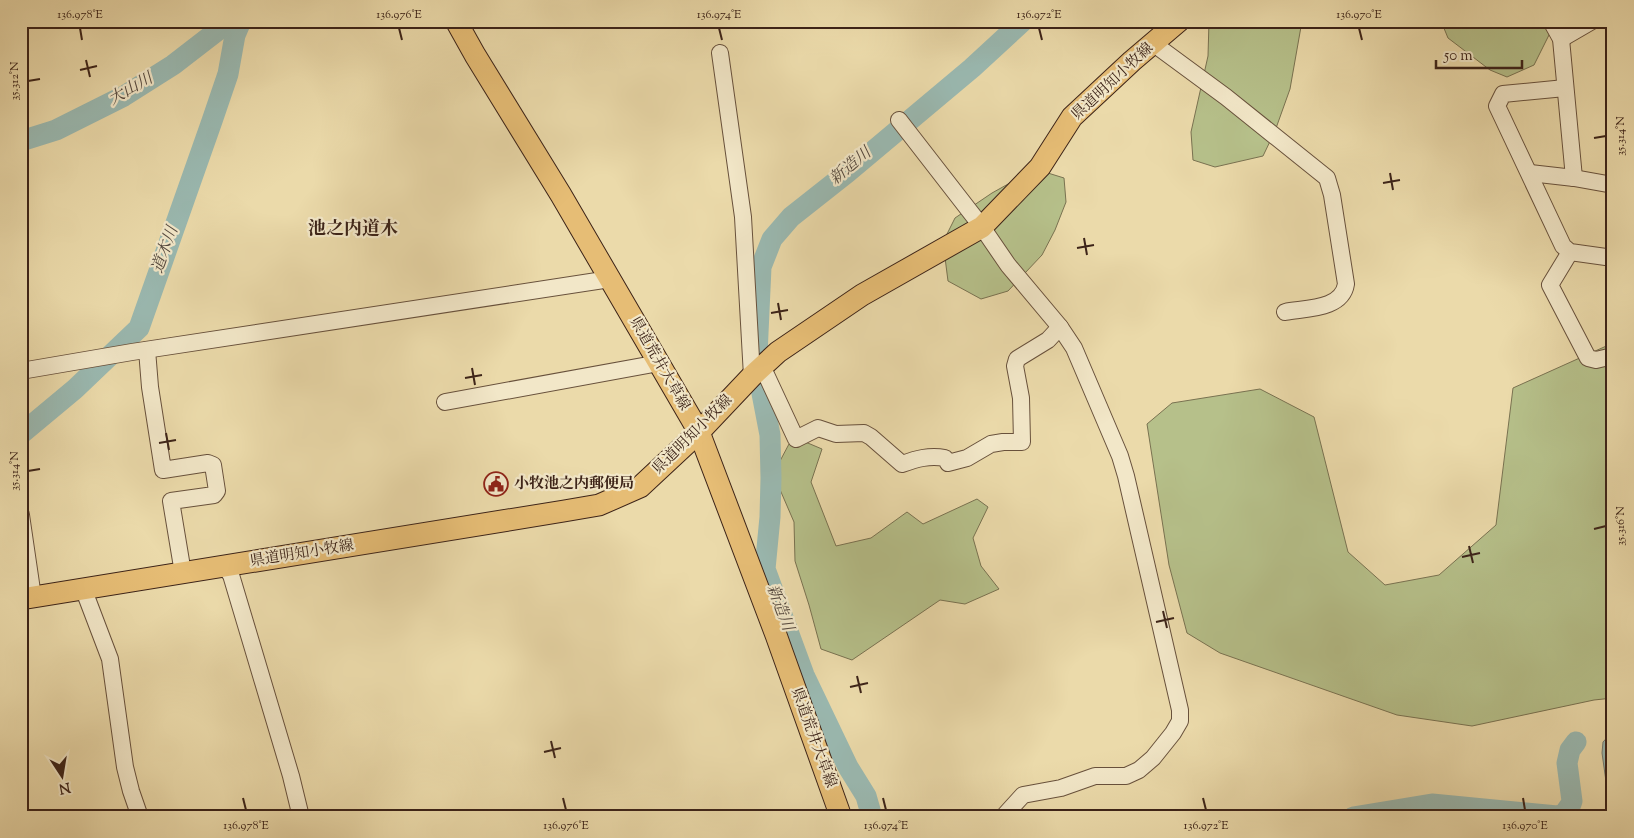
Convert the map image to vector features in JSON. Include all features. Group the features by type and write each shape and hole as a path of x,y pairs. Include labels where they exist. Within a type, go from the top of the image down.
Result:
{"main road":[{"name":"県道荒井大草線","path":"456,21 561,195 699,432 776,635 841,817"},
{"name":"県道明知小牧線","path":"27,598 599,505 640,486 699,432 757,371 778,352 862,295 982,227 1040,167 1072,117 1132,61 1179,21"}],"street":[{"path":"1551,21 1561,39 1574,178"},
{"path":"1561,39 1592,21"},
{"path":"1154,44 1226,97 1327,178 1332,194 1346,284 1345,291 1340,299 1332,304 1284,312"},
{"path":"720,53 743,218 757,371 796,439 818,428 836,434 864,433 902,464 936,456 945,458 948,463 967,458 991,444 1022,442 1021,398 1015,366 1017,359 1048,340 1060,327"},
{"path":"1565,88 1504,94 1497,106 1563,246 1570,252 1613,258"},
{"path":"905,126 982,227 1008,265 1060,327 1074,348 1120,456 1133,504 1180,710 1180,721 1153,758 1139,770 1126,776 1095,776 1061,788 1023,795 1003,817"},
{"path":"1530,173 1613,185"},
{"path":"1570,252 1550,285 1588,358 1596,360 1613,356"},
{"path":"21,371 140,351 610,280"},
{"path":"140,351 150,387 163,470 208,463 213,465 217,491 214,495 171,501 183,573"},
{"path":"445,402 659,363"},
{"path":"21,515 27,598"},
{"path":"225,567 231,575 291,776 301,817"},
{"path":"83,588 110,659 124,767 130,791 140,817"}],"green space":[{"path":"1209,21 1302,21 1290,89 1275,131 1263,156 1215,167 1193,160 1191,132 1208,56"},
{"path":"1441,21 1559,21 1552,29 1534,65 1507,77 1490,70 1448,38"},
{"path":"1035,169 1064,178 1066,202 1055,230 1042,255 1008,291 981,299 948,281 943,242 955,218 992,193"},
{"path":"1613,343 1613,698 1594,700 1472,726 1397,715 1220,653 1187,633 1169,565 1147,424 1172,403 1260,389 1314,417 1348,552 1385,585 1439,575 1496,525 1513,388"},
{"path":"803,441 822,449 811,482 836,546 871,538 907,512 923,524 977,499 988,507 973,538 981,566 999,589 965,604 940,600 852,660 821,649 795,561 794,522 778,485 780,461 789,444"}],"water":[{"path":"1613,731 1613,817 1611,817 1602,753 1603,742"}],"waterway":[{"name":"大山川","path":"21,141 56,130 124,96 173,65 230,21"},
{"name":"道木川","path":"21,434 75,389 139,328 228,74 235,35 241,21"},
{"name":"新造川","path":"757,355 761,267 772,239 791,217 972,68 1023,21"},
{"name":"新造川","path":"760,383 770,435 770,517 765,569 804,675 848,767 866,796 872,817"},
{"path":"1353,817 1432,804 1557,816 1564,814 1572,801 1567,763 1570,750 1576,742"}],"place":[{"name":"小牧池之内郵便局","path":"496,484"}],"district":[{"name":"池之内道木","path":"353,230"}]}
